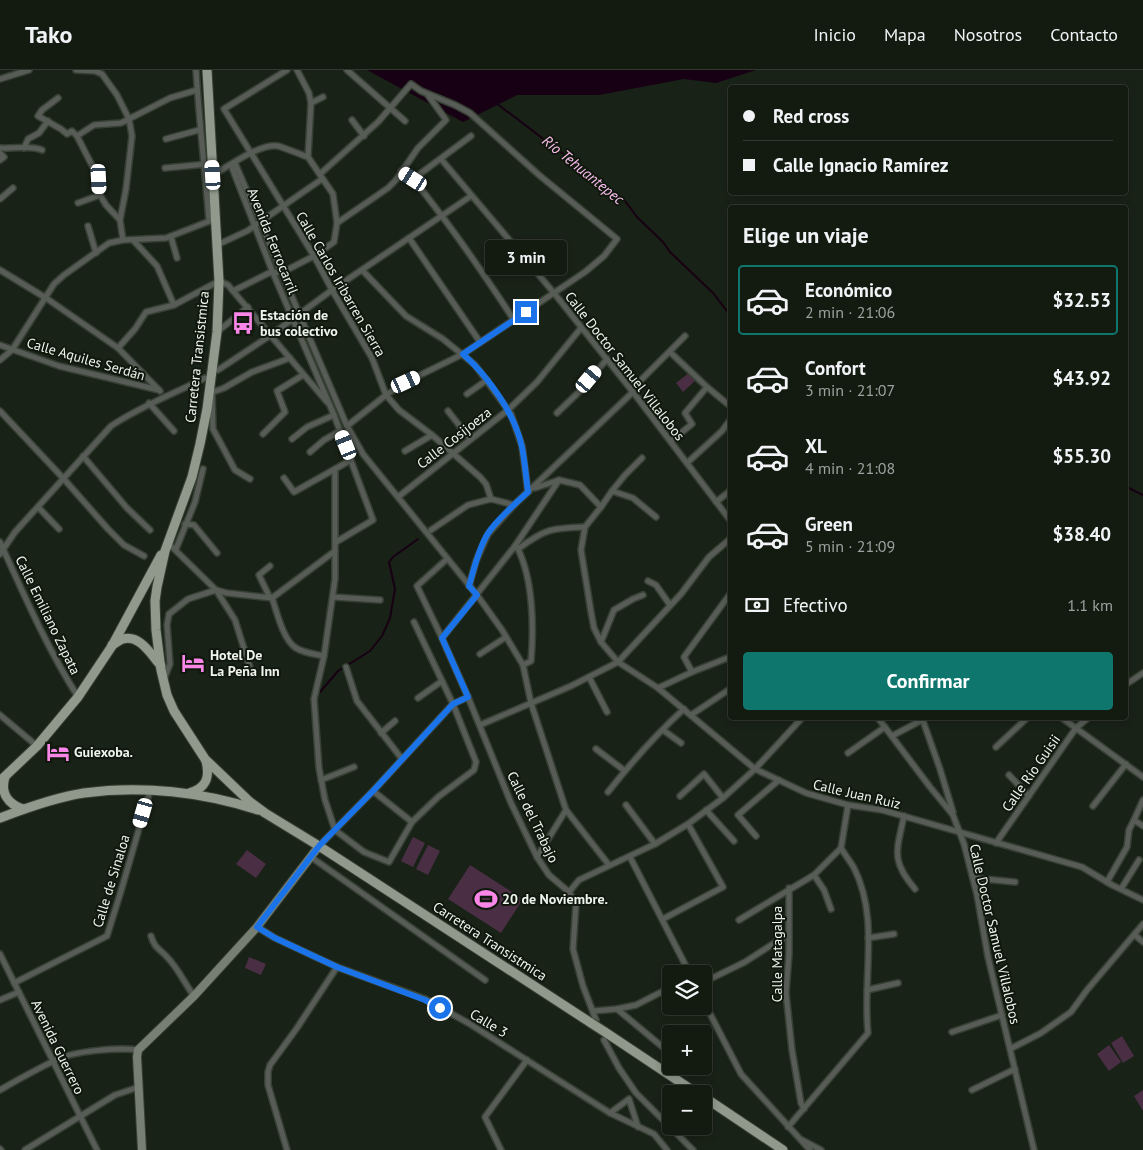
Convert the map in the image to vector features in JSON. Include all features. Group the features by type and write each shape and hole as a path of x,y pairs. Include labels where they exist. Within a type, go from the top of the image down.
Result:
{"main road":[{"name":"Carretera Transistmica","path":"207,70 208,164 213,175 212,220 217,245 219,281 217,332 211,393 200,444 192,477 157,587 155,601 156,630 161,666 164,682 174,711 205,759 265,813 594,1022 605,1036 684,1085"},
{"name":"Carretera Transistmica","path":"2,779 37,746 78,698 112,646 159,558 170,548"},
{"path":"112,646 124,639 136,640 142,644 161,666"},
{"path":"186,794 203,786 208,772 205,759"},
{"path":"2,779 6,798 10,803 23,809"},
{"name":"Carretera Transistmica","path":"0,818 23,809 82,793 109,790 186,794 243,806 265,813"},
{"path":"712,1102 783,1150"}],"street":[{"path":"0,80 29,70"},
{"path":"76,70 102,74 117,96 129,119 132,145 120,220 123,240"},
{"path":"0,360 12,350 54,284 109,243 123,240 160,240 212,220 208,164 199,130 196,70"},
{"name":"Calle Carlos Iribarren Sierra","path":"288,70 224,109 314,256 372,358 386,395 399,410 432,435 480,477 486,484 491,499"},
{"path":"234,291 269,273 280,272 314,256 334,242 337,223 333,194 308,157 311,103 309,93 297,70"},
{"path":"347,70 405,121"},
{"path":"217,245 248,231 321,177 364,136 410,84 427,94 456,105 470,113 539,175 618,239 604,256 585,272 463,354 406,382 346,426"},
{"path":"77,136 94,125 121,123 170,98 197,90"},
{"path":"337,223 388,188 418,148 446,120 427,94"},
{"path":"311,103 323,97"},
{"path":"58,98 42,110 38,116 67,134 72,131 77,136 99,179 100,195 120,220"},
{"path":"352,120 364,136"},
{"path":"24,148 28,139 39,133 48,121"},
{"path":"166,139 199,130"},
{"path":"413,179 471,136"},
{"path":"213,175 251,153 268,146 277,146 308,157"},
{"path":"0,148 36,147 42,150"},
{"name":"Calle Doctor Samuel Villalobos","path":"441,159 554,293 671,441 728,517"},
{"path":"165,168 208,164"},
{"path":"233,164 257,224 299,314 346,426 363,454 420,527 477,595 506,637 522,665 531,703 566,810 609,865"},
{"path":"401,171 413,179 442,216 514,320"},
{"path":"0,199 13,188"},
{"path":"78,203 100,195"},
{"path":"218,370 471,196"},
{"name":"Avenida Ferrocarril","path":"257,224 273,273 334,415 373,520 336,542"},
{"path":"88,226 96,253"},
{"path":"171,236 177,258"},
{"path":"409,238 480,342"},
{"path":"132,240 157,266 174,305"},
{"path":"0,270 46,298 118,348 160,390"},
{"path":"362,270 406,316 463,354 476,365 510,414 522,446 530,491"},
{"path":"118,348 135,329 146,312 174,305 219,281 228,285 234,291 329,404"},
{"path":"217,332 248,307"},
{"name":"Calle Cosijoeza","path":"398,497 508,410 537,382 581,328"},
{"path":"469,586 476,561 488,534 514,505 632,391 685,336"},
{"name":"Calle Aquiles Serdán","path":"0,345 59,366 160,390 165,395"},
{"path":"670,352 728,404"},
{"path":"250,479 235,470 214,429 211,393 230,385 252,372 290,358"},
{"path":"558,413 581,390 606,359"},
{"path":"263,434 285,412 277,391 303,375"},
{"path":"2,552 15,532 111,426 149,403 205,378"},
{"path":"466,394 487,380"},
{"path":"671,441 692,424 685,413 708,387"},
{"path":"149,403 174,431"},
{"path":"448,410 470,439"},
{"path":"0,411 63,478 108,530 124,545 144,556"},
{"path":"292,439 307,427 334,415"},
{"path":"687,463 722,431 728,423"},
{"path":"310,452 324,440 340,431"},
{"path":"406,451 432,435"},
{"path":"82,456 127,508 150,530"},
{"path":"517,548 536,536 554,528 585,527 625,475 642,458"},
{"path":"284,478 294,492 351,460"},
{"path":"203,469 195,502 185,524 170,548 216,590 236,620 252,674"},
{"path":"336,469 335,579 324,656 314,699 315,732 321,780 325,800 335,830 364,852 389,862 412,822 438,797 474,770 476,762 453,704 414,622"},
{"path":"530,491 559,480 580,485 601,507"},
{"path":"442,638 517,548 559,480"},
{"path":"612,491 632,498 656,517"},
{"path":"716,502 728,493"},
{"path":"431,530 468,506 491,499 514,505"},
{"path":"38,507 59,528"},
{"path":"185,524 194,525 217,553"},
{"name":"Calle Juan Ruiz","path":"585,527 581,550 594,628 601,642 618,662 658,688 755,769 806,793 848,806 882,810 1082,867 1106,882 1143,900"},
{"path":"0,542 15,532"},
{"path":"480,725 571,686 618,662 681,594 709,557 728,541"},
{"name":"Calle Emiliano Zapata","path":"0,542 2,552 44,639 78,698"},
{"path":"517,548 524,563 531,606 531,661 522,665"},
{"path":"164,682 170,664 167,625 169,614 188,599 216,590 227,594 272,598 335,551"},
{"name":"Calle del Trabajo","path":"447,559 417,586 468,697 510,803 537,857 549,875 569,892"},
{"path":"270,566 259,575 269,596 272,598 281,627 291,644 303,651 324,656"},
{"path":"648,581 656,585 670,605"},
{"path":"601,642 605,628 614,610 633,598 643,595"},
{"path":"332,597 380,600"},
{"path":"692,672 684,657 728,597"},
{"path":"480,654 506,637"},
{"path":"658,688 728,658"},
{"path":"346,667 357,701 402,759"},
{"path":"1128,683 1143,673"},
{"path":"589,676 607,712"},
{"path":"418,698 442,681"},
{"path":"691,715 728,690"},
{"path":"142,1150 138,1050 194,996 257,927 319,846 373,791 453,704 468,697"},
{"path":"608,792 663,730 684,710"},
{"path":"0,715 37,746"},
{"path":"594,1022 593,1011 583,986 573,949 576,904 569,892 579,880 655,844 688,824 723,798 755,769 800,720"},
{"name":"Calle Doctor Samuel Villalobos","path":"880,720 930,787 953,814 974,878 988,957 1034,1150"},
{"path":"892,736 920,720"},
{"path":"922,720 940,769 953,814"},
{"path":"996,747 1025,720"},
{"path":"1065,720 1143,777"},
{"name":"Calle Río Guisii","path":"996,843 1076,728 1086,720"},
{"path":"381,733 395,721"},
{"path":"848,753 886,727"},
{"path":"663,730 681,743"},
{"path":"596,749 625,771"},
{"path":"1093,806 1126,764"},
{"path":"321,780 354,767"},
{"path":"680,796 704,774 723,798"},
{"path":"1009,775 1028,796"},
{"path":"756,836 738,815 779,780"},
{"name":"Calle de Sinaloa","path":"14,983 106,936 150,791"},
{"path":"373,791 412,822"},
{"path":"1106,882 1128,847 1129,830 1143,800"},
{"path":"626,805 655,844"},
{"path":"788,1127 868,1033 866,1012 868,938 864,897 854,868 841,848 848,806"},
{"path":"537,857 566,810"},
{"path":"706,810 734,841"},
{"path":"904,816 896,852 898,864 904,877 915,888"},
{"path":"1134,820 1143,826"},
{"path":"662,919 723,887 688,824"},
{"name":"Calle Matagalpa","path":"739,920 788,888 814,875 841,848"},
{"path":"311,856 485,980"},
{"path":"630,857 685,965"},
{"path":"1121,889 1139,860"},
{"path":"814,875 824,890 831,909"},
{"path":"974,878 1015,882"},
{"name":"Calle Matagalpa","path":"788,888 789,937 786,993 792,1050 801,1103 804,1109"},
{"path":"1010,1049 1041,1033 1071,1012 1143,924"},
{"name":"Calle 3","path":"257,927 275,938 337,967 425,1000 470,1024 610,1113 654,1134 666,1150"},
{"path":"868,938 894,934"},
{"path":"1135,935 1143,942"},
{"path":"151,936 157,950 167,956 194,996"},
{"path":"712,978 745,962 782,938 789,937"},
{"name":"Avenida Guerrero","path":"0,954 97,1150"},
{"path":"287,1150 268,1085 268,1072 270,1065 337,967"},
{"path":"867,990 898,983"},
{"path":"0,1000 19,992"},
{"path":"593,1011 636,1005 662,992"},
{"path":"617,1009 662,1046"},
{"path":"711,1015 742,1074 810,1150"},
{"path":"952,1032 1002,1015"},
{"path":"605,1036 619,1068 636,1093 693,1150"},
{"path":"0,1090 53,1062 72,1055 127,1048 138,1050"},
{"path":"501,1150 485,1117 527,1060"},
{"path":"972,1090 1015,1070"},
{"path":"24,1150 122,1092 139,1087"},
{"path":"610,1113 636,1093"},
{"path":"629,1099 638,1127"},
{"path":"800,1138 821,1150"}],"shaded area":[{"path":"367,70 756,70 716,83 684,79 599,95 517,95 463,122"},
{"path":"690,372 697,379 683,392 676,383"},
{"path":"413,837 425,843 413,867 401,861"},
{"path":"428,845 440,851 428,875 416,869"},
{"path":"247,850 266,864 256,878 236,864"},
{"name":"20 de Noviembre.","path":"470,865 523,899 501,933 448,899"},
{"path":"249,957 266,964 261,975 245,968"},
{"path":"1122,1036 1134,1056 1123,1063 1111,1043"},
{"path":"1109,1045 1121,1062 1109,1071 1097,1054"},
{"path":"1143,1090 1143,1111 1134,1096"}],"waterway":[{"name":"Río Tehuantepec","path":"496,103 625,201 637,217 663,242 670,252 713,293 728,312"},
{"name":"Río Tehuantepec","path":"1128,488 1143,495"},
{"path":"320,692 338,671 370,651 382,636 390,618 395,589 389,562 418,539"}],"place":[{"name":"Estación de bus colectivo","path":"243,323"},
{"name":"Hotel De La Peña Inn","path":"193,663"},
{"name":"Guiexoba.","path":"58,752"},
{"name":"20 de Noviembre.","path":"486,899"}],"route":[{"path":"440,1008 425,1000 337,967 275,938 257,927 319,846 373,791 453,704 468,697 442,638 477,595 469,586 476,561 488,534 528,492 522,446 510,414 476,365 463,354 526,312"}]}
